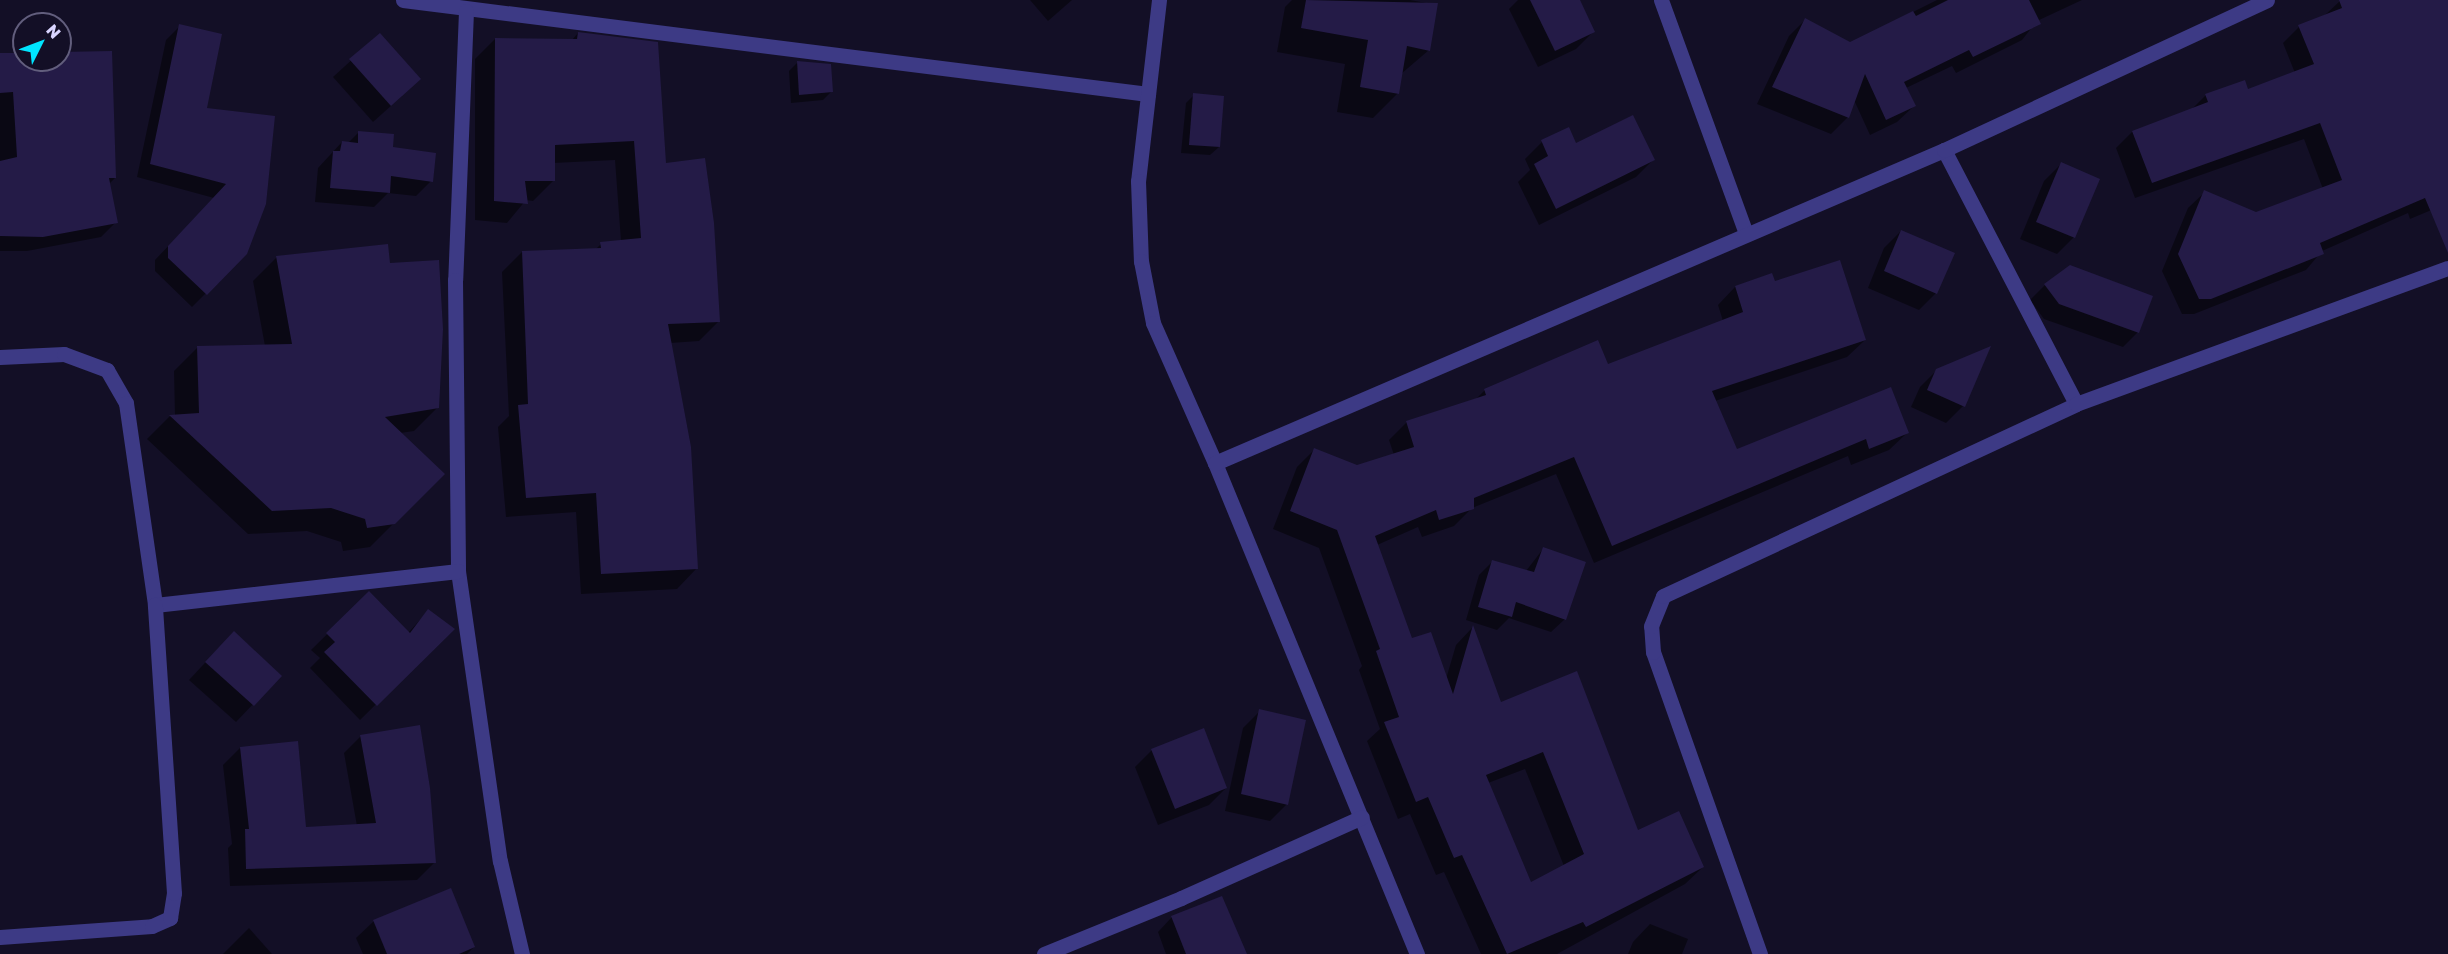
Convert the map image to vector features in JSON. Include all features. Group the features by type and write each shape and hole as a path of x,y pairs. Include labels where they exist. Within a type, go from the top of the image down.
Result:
{"street":[{"path":"403,0 466,11 1148,94"},
{"path":"1159,0 1138,181 1141,261 1153,323 1215,463 1417,954"},
{"path":"1661,0 1746,233"},
{"path":"1215,463 1746,233 1944,150 2267,0"},
{"path":"466,11 455,280 458,571 500,861 522,954"},
{"path":"1944,150 2076,404"},
{"path":"1760,954 1653,652 1651,626 1663,596 2076,404 2448,267"},
{"path":"0,357 64,354 107,370 126,403 156,605 174,893 170,918 152,926 0,937"},
{"path":"156,605 458,571"},
{"path":"1044,954 1181,898 1362,817"}],"building":[{"path":"1306,0 1438,3 1430,51 1407,46 1399,94 1360,87 1368,40 1301,28"},
{"path":"1530,0 1580,0 1595,32 1555,51"},
{"path":"1948,0 2029,0 2041,24 1973,57 1969,50 1904,82 1916,106 1886,120 1865,74 1849,118 1772,87 1805,18 1850,42 1913,11 1916,16"},
{"path":"2339,0 2448,0 2448,253 2425,198 2320,243 2324,254 2211,299 2199,299 2178,254 2204,190 2256,212 2342,180 2320,123 2152,183 2132,131 2208,102 2205,94 2245,80 2248,89 2314,64 2298,25 2342,8"},
{"path":"179,24 222,34 207,108 275,116 266,204 247,254 207,295 168,258 168,246 226,184 150,164"},
{"path":"578,32 658,42 666,163 705,158 714,223 720,322 668,324 691,447 698,569 601,574 596,493 526,498 518,405 528,404 522,251 601,248 600,242 641,238 634,141 555,145 555,181 525,181 528,204 494,201 495,38 577,39"},
{"path":"380,33 421,79 391,106 349,59"},
{"path":"112,51 116,178 109,178 118,223 43,237 0,236 0,161 17,157 13,92 0,93 0,53 12,53 12,72 72,72 72,52"},
{"path":"797,61 831,64 833,92 799,95"},
{"path":"1193,93 1224,96 1220,147 1189,145"},
{"path":"1633,115 1655,160 1556,209 1534,164 1548,156 1541,140 1569,127 1576,143"},
{"path":"358,131 394,134 393,147 436,153 433,182 391,176 390,193 330,188 333,151 340,151 342,141 358,143"},
{"path":"2061,162 2100,179 2075,238 2036,222"},
{"path":"1901,230 1955,253 1937,294 1884,271"},
{"path":"388,244 390,263 439,260 443,329 439,408 385,417 445,474 395,524 367,528 365,519 331,508 272,511 169,415 199,413 197,346 292,344 276,256"},
{"path":"1840,260 1866,340 1712,391 1737,449 1891,387 1909,433 1869,449 1866,439 1612,546 1574,457 1474,498 1474,509 1439,520 1436,510 1375,536 1412,638 1431,632 1453,694 1473,625 1501,702 1577,671 1638,830 1679,811 1704,867 1586,927 1583,922 1507,954 1462,855 1454,858 1428,797 1416,802 1384,722 1399,717 1376,651 1380,649 1337,530 1290,511 1314,448 1357,465 1414,447 1406,421 1486,395 1484,389 1598,340 1608,364 1743,312 1735,286 1772,273 1775,281","holes":["1543,752 1584,854 1531,882 1486,775"]},
{"path":"2070,265 2153,296 2139,333 2059,304 2044,284"},
{"path":"1991,346 1965,407 1927,390 1936,369"},
{"path":"1543,547 1586,562 1566,620 1516,602 1512,617 1478,607 1492,560 1534,572"},
{"path":"369,591 410,633 428,609 455,629 377,706 324,652 335,642 326,633"},
{"path":"234,631 282,676 254,706 205,662"},
{"path":"1259,709 1306,720 1288,805 1241,794"},
{"path":"420,725 430,788 436,863 246,869 245,829 249,829 240,747 298,741 306,827 376,823 360,735"},
{"path":"1204,728 1227,788 1175,809 1151,749"},
{"path":"451,888 475,947 459,954 387,954 373,920"},
{"path":"1222,896 1247,954 1186,954 1171,916"}]}
